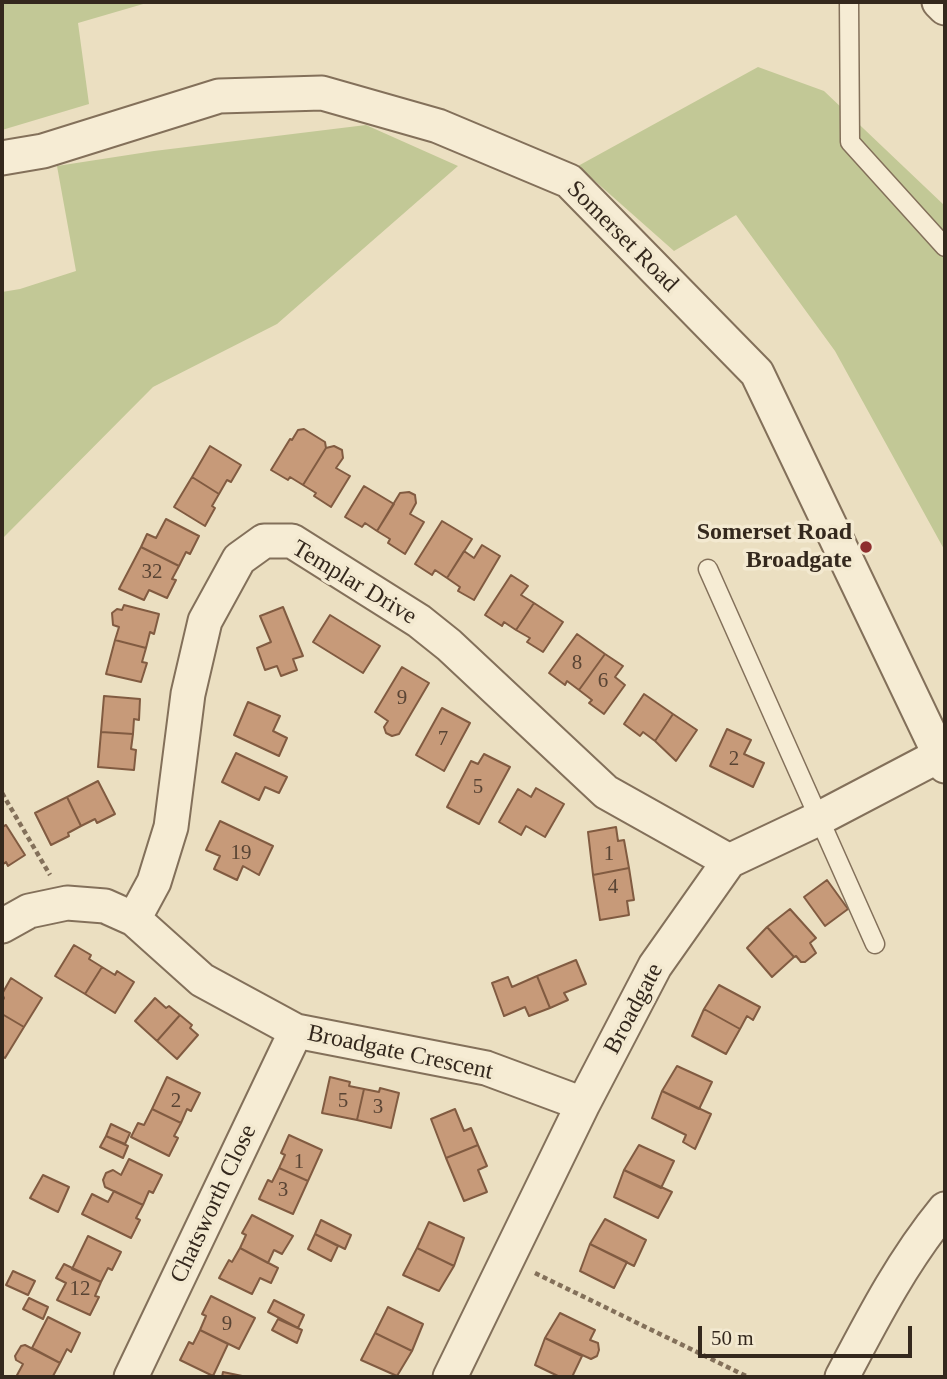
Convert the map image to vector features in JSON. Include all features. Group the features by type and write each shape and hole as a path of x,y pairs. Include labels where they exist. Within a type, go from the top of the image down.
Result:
{"street":[{"path":"939,2 945,8"},
{"name":"Somerset Road","path":"2,158 43,151 219,96 322,93 438,126 569,181 757,373 943,760"},
{"name":"Templar Drive","path":"134,919 154,882 171,827 188,694 205,621 239,559 264,541 292,541 419,621 449,645 606,792 729,861"},
{"name":"Broadgate","path":"450,1377 583,1104 655,966 729,861 943,760"},
{"name":"Broadgate Crescent","path":"2,926 29,911 67,903 105,906 134,919 202,980 296,1031 486,1068 583,1104"},
{"name":"Chatsworth Close","path":"131,1377 296,1031"},
{"path":"842,1377 898,1275 919,1241 945,1209"}],"lane":[{"path":"849,2 850,142 945,247"},
{"path":"708,569 875,944"}],"path":[{"path":"2,793 67,903"},
{"path":"509,1260 748,1377"}],"green space":[{"path":"2,2 150,2 78,23 89,104 2,130"},
{"path":"758,67 824,91 945,206 945,551 835,351 736,215 674,251 578,166"},
{"path":"366,125 458,166 277,324 153,387 4,537 2,543 2,292 76,271 57,166 154,151"}],"building":[{"path":"304,429 325,442 326,448 303,485 271,470 290,439 292,440 298,430"},
{"path":"210,446 241,465 231,482 227,480 219,494 192,477"},
{"path":"334,446 342,450 343,458 336,468 350,476 331,507 303,485 326,448"},
{"path":"192,477 219,494 205,526 174,507"},
{"path":"364,486 394,504 377,531 365,523 362,527 345,517"},
{"path":"409,492 415,495 416,503 410,514 424,522 405,554 388,543 390,539 377,531 400,493"},
{"path":"166,519 199,536 190,554 186,552 179,566 141,547 147,534 156,538"},
{"path":"442,521 472,539 447,578 435,570 432,575 415,564"},
{"path":"482,545 500,556 474,600 458,591 460,587 447,578 464,551 474,558"},
{"path":"141,547 179,566 172,579 176,580 167,598 149,590 144,600 119,589"},
{"path":"511,575 528,586 521,595 534,603 516,630 504,622 502,626 485,615"},
{"path":"534,603 563,622 543,652 527,642 530,638 516,630"},
{"path":"124,605 159,614 154,634 150,632 146,648 115,640 119,627 113,625 112,613 117,609 122,610"},
{"path":"283,607 303,656 293,659 297,670 281,676 277,666 265,670 257,648 271,642 260,616"},
{"path":"330,615 380,646 363,673 313,642"},
{"path":"577,634 605,654 579,690 567,681 565,685 549,673"},
{"path":"115,640 146,648 142,662 147,663 141,682 106,674"},
{"path":"605,654 623,666 615,677 625,685 604,714 589,703 592,700 579,690"},
{"path":"402,667 429,683 399,734 392,736 386,733 384,727 388,721 375,712"},
{"path":"644,694 673,714 655,741 643,732 640,736 624,724"},
{"path":"104,696 140,699 139,720 134,719 133,734 101,732"},
{"path":"248,702 280,716 273,731 287,738 279,756 234,735"},
{"path":"442,708 470,723 444,771 416,755"},
{"path":"673,714 697,730 676,761 655,741"},
{"path":"727,729 751,740 744,754 764,763 753,787 710,766"},
{"path":"101,732 133,734 131,749 136,750 134,770 98,767"},
{"path":"236,753 287,777 279,793 265,787 259,800 222,782"},
{"path":"484,754 510,767 479,824 447,807 471,761 478,764"},
{"path":"98,781 115,814 97,823 95,819 81,826 67,797"},
{"path":"536,788 564,804 545,837 526,826 521,835 499,822 518,789 531,797"},
{"path":"67,797 81,826 51,845 35,813"},
{"path":"220,821 273,846 259,875 243,866 237,880 214,869 220,856 206,850"},
{"path":"6,825 25,855 8,866 6,862 2,865 2,827"},
{"path":"616,827 618,841 624,840 629,868 593,875 588,832"},
{"path":"629,868 634,900 627,901 629,915 600,920 593,875"},
{"path":"827,880 848,909 825,926 804,897"},
{"path":"790,909 816,938 810,943 816,953 805,962 794,957 767,927"},
{"path":"767,927 794,957 772,977 747,948"},
{"path":"74,945 91,955 89,959 102,967 85,994 55,976"},
{"path":"576,960 586,984 564,993 568,1000 550,1008 537,976"},
{"path":"102,967 115,975 117,971 134,982 115,1013 85,994"},
{"path":"537,976 550,1008 529,1016 525,1007 504,1016 492,983 508,977 512,987"},
{"path":"11,978 42,998 24,1027 2,1014 2,994"},
{"path":"719,985 760,1007 753,1020 747,1016 740,1029 704,1009"},
{"path":"155,998 180,1015 157,1041 135,1021"},
{"path":"704,1009 740,1029 726,1054 692,1036"},
{"path":"2,1014 24,1027 5,1058 2,1056"},
{"path":"180,1015 192,1025 190,1028 198,1035 177,1059 157,1041"},
{"path":"677,1066 712,1082 699,1109 662,1091"},
{"path":"167,1077 200,1093 191,1111 187,1109 181,1123 152,1109"},
{"path":"330,1077 350,1082 349,1086 364,1089 357,1120 322,1113"},
{"path":"380,1088 399,1093 391,1128 357,1120 364,1089 379,1092"},
{"path":"662,1091 711,1114 695,1149 683,1142 686,1135 652,1118"},
{"path":"152,1109 181,1123 174,1136 178,1138 169,1156 131,1137 138,1123 144,1125"},
{"path":"455,1109 464,1131 471,1128 478,1145 446,1158 431,1119"},
{"path":"111,1124 130,1133 125,1144 106,1136"},
{"path":"289,1135 322,1150 308,1181 279,1168 285,1155 281,1153"},
{"path":"106,1136 128,1146 123,1158 100,1147"},
{"path":"478,1145 487,1166 478,1170 487,1192 464,1201 446,1158"},
{"path":"639,1145 674,1161 661,1188 624,1170"},
{"path":"129,1159 162,1175 153,1193 149,1191 143,1205 105,1187 103,1180 106,1173 113,1170 121,1175"},
{"path":"279,1168 308,1181 293,1214 259,1199 268,1180 272,1182"},
{"path":"624,1170 672,1192 658,1218 614,1197"},
{"path":"43,1175 69,1187 58,1212 30,1198"},
{"path":"114,1191 143,1205 136,1218 140,1220 131,1238 82,1214 92,1194 108,1202"},
{"path":"252,1215 293,1236 282,1254 274,1250 268,1263 240,1248 246,1235 242,1233"},
{"path":"605,1219 646,1240 634,1266 590,1244"},
{"path":"321,1220 351,1235 345,1249 315,1234"},
{"path":"429,1222 464,1238 454,1266 417,1248"},
{"path":"315,1234 338,1246 331,1261 308,1249"},
{"path":"88,1236 121,1252 112,1270 108,1268 101,1282 72,1269"},
{"path":"590,1244 627,1262 614,1288 580,1271"},
{"path":"240,1248 278,1268 271,1283 260,1278 252,1294 219,1278 229,1260 232,1262"},
{"path":"417,1248 454,1266 439,1291 403,1275"},
{"path":"64,1264 101,1282 95,1296 99,1297 90,1315 57,1300 66,1283 56,1278"},
{"path":"13,1271 35,1281 28,1295 6,1285"},
{"path":"211,1296 255,1318 239,1349 200,1330 206,1316 202,1314"},
{"path":"29,1298 48,1307 43,1319 23,1309"},
{"path":"274,1300 304,1315 298,1328 268,1312"},
{"path":"388,1307 423,1324 412,1351 375,1333"},
{"path":"560,1313 595,1330 590,1340 598,1343 597,1356 591,1359 545,1338"},
{"path":"48,1317 80,1333 71,1352 67,1349 60,1363 32,1348"},
{"path":"278,1319 302,1330 297,1343 272,1330"},
{"path":"200,1330 228,1344 213,1376 180,1360 189,1342 193,1344"},
{"path":"375,1333 412,1351 397,1376 361,1360"},
{"path":"545,1338 582,1356 572,1377 560,1377 535,1365"},
{"path":"25,1345 60,1363 53,1376 55,1377 16,1377 23,1364 16,1360 15,1356 21,1346"},
{"path":"223,1372 247,1377 222,1377"}],"place":[{"name":"Somerset Road Broadgate","path":"866,547"}]}
